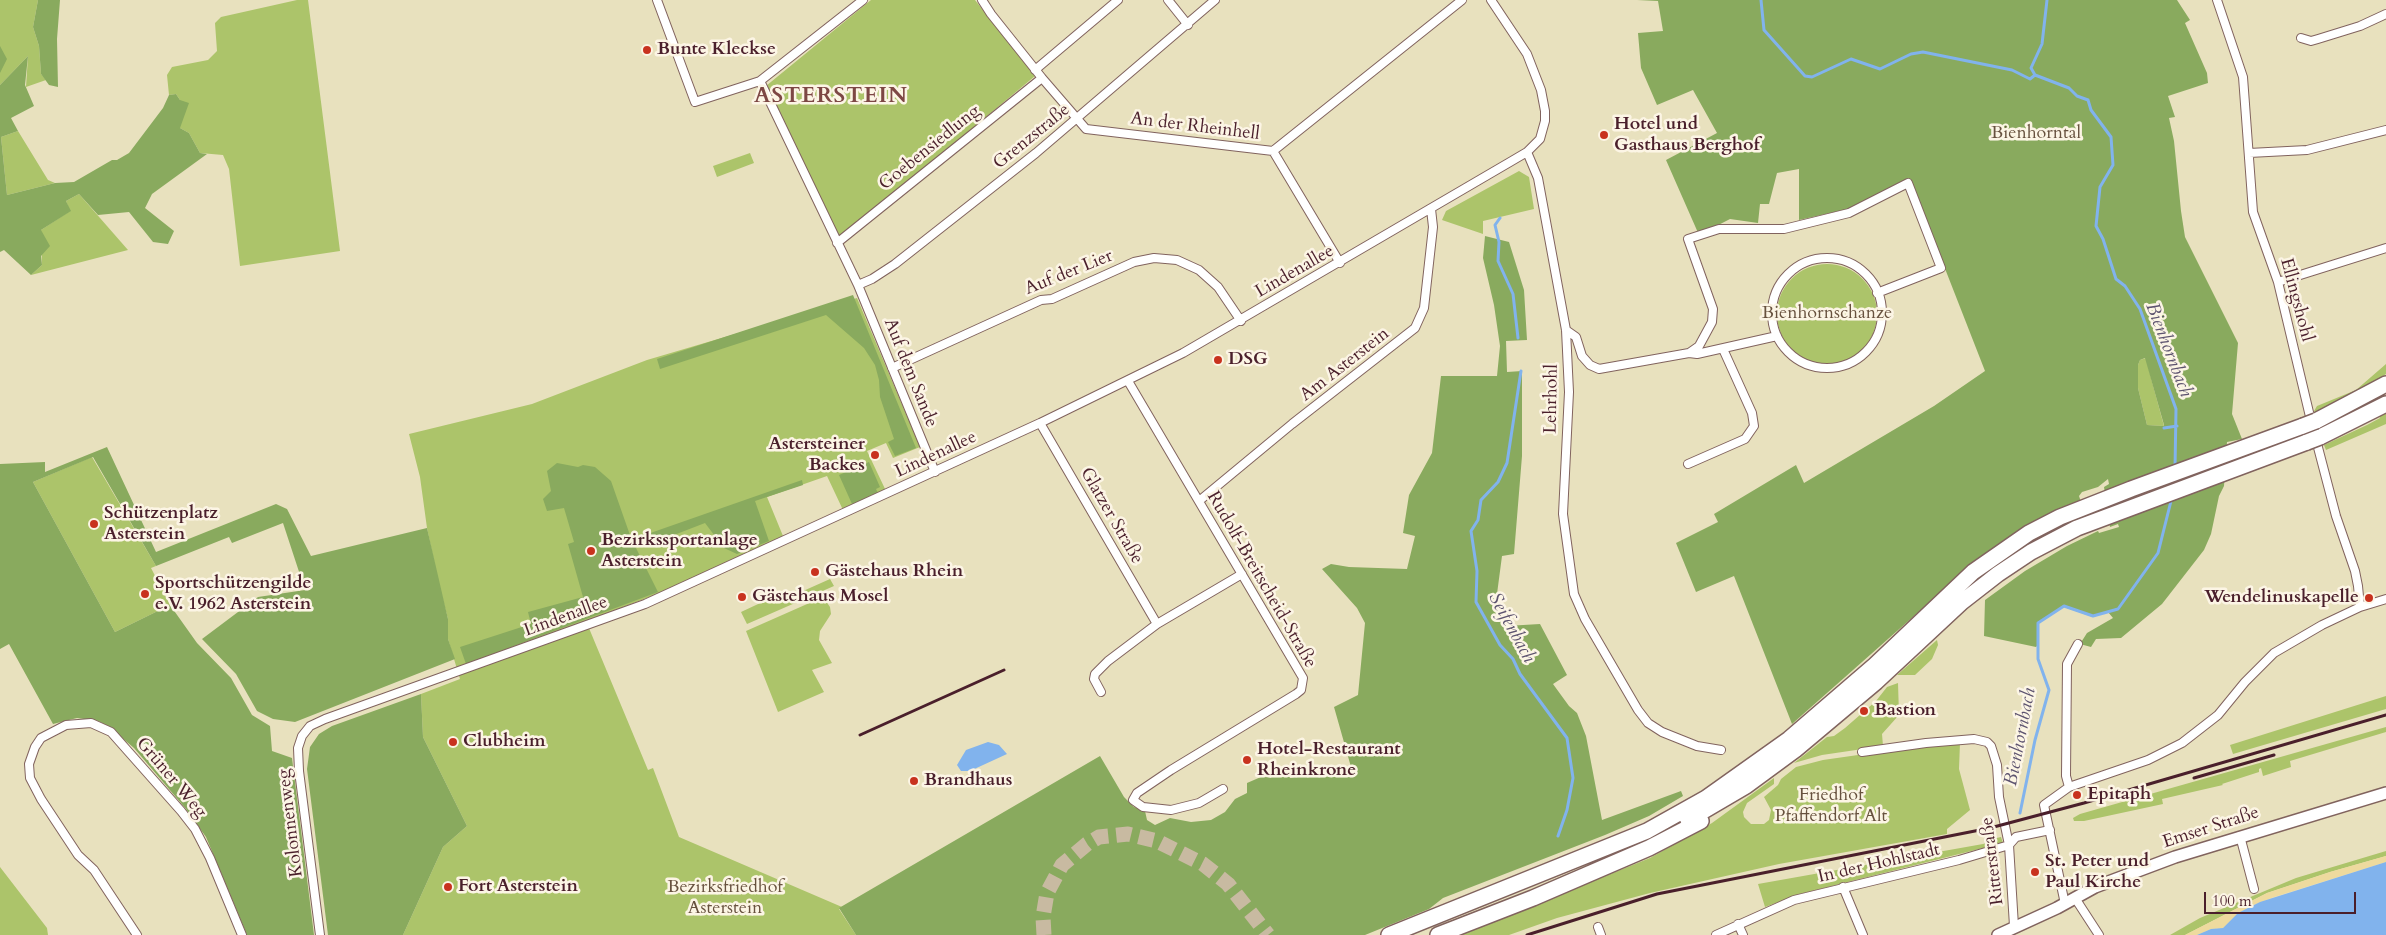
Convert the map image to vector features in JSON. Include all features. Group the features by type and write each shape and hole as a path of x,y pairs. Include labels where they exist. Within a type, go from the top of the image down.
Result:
{"highway":[{"path":"1389,935 1600,851 1647,831 1689,809 1735,779 1819,714 1875,665 1973,572 2029,534 2060,517 2105,499 2310,423 2386,384"},
{"path":"1438,935 1533,898 1649,848 1702,820 1817,733 1942,627 1985,584 2032,552 2077,528 2314,440 2386,404"},
{"path":"1876,682 1893,681"},
{"path":"1412,935 1643,841 1695,817 1746,786"}],"street":[{"path":"657,0 695,102 760,81 863,0"},
{"path":"983,0 991,14 1077,120"},
{"path":"1036,70 1118,0"},
{"path":"1168,0 1188,25"},
{"name":"Grenzstraße","path":"858,285 872,279 894,264 1077,120 1216,0"},
{"path":"1273,151 1462,0"},
{"path":"1491,0 1525,49 1541,90 1545,122 1540,139 1527,152"},
{"name":"Ellingshohl","path":"2217,0 2242,71 2253,212 2278,282 2319,454 2358,586 2360,607"},
{"path":"2301,38 2306,41 2318,39 2360,26 2386,14"},
{"name":"Goebensiedlung","path":"837,242 1042,78"},
{"path":"760,81 858,285"},
{"name":"An der Rheinhell","path":"1077,120 1086,129 1273,151 1340,263"},
{"path":"2249,153 2307,150 2386,130"},
{"name":"Lindenallee","path":"325,719 645,604 1040,424 1128,381 1241,321 1527,152"},
{"name":"Lehrhohl","path":"1527,152 1538,178 1566,330 1569,392 1563,514 1574,594 1585,619 1638,710 1648,723 1662,732 1697,746 1721,750"},
{"path":"1688,353 1699,346 1712,322 1713,309 1688,239 1719,229 1784,229 1849,213 1908,183 1941,268 1877,293"},
{"name":"Am Asterstein","path":"1199,501 1292,424 1415,328 1424,308 1433,227 1431,209"},
{"path":"2278,282 2386,248"},
{"name":"Auf der Lier","path":"892,368 1040,300 1052,299 1134,262 1154,258 1177,260 1199,270 1218,287 1241,321"},
{"path":"1824,258 1846,262 1867,276 1877,293 1881,312 1878,332 1866,351 1850,363 1827,368 1808,364 1791,354 1777,336 1772,314 1775,295 1787,276 1805,263 1824,258"},
{"name":"Auf dem Sande","path":"858,285 935,472"},
{"path":"1566,330 1576,338 1582,356 1590,365 1599,369 1688,353 1697,354 1777,336"},
{"path":"1688,464 1744,439 1754,426 1752,413 1722,349"},
{"name":"Rudolf-Breitscheid-Straße","path":"1128,381 1303,678 1301,690 1137,792 1133,800 1143,806 1171,810 1199,803 1223,789"},
{"name":"Glatzer Straße","path":"1040,424 1157,624"},
{"path":"1101,692 1094,679 1095,674 1100,668 1157,624 1242,574"},
{"path":"2065,904 2044,805 2069,787 2148,760 2182,743 2209,724 2226,707 2245,682 2274,653 2322,625 2360,607 2386,599"},
{"path":"2069,787 2066,776 2067,664 2078,644"},
{"name":"Kolonnenweg","path":"320,935 299,771 298,748 302,736 310,726 325,719"},
{"name":"Grüner Weg","path":"136,933 94,870 78,855 41,799 30,778 31,757 41,738 66,725 91,723 111,732 128,749 195,829 210,858 242,935"},
{"name":"Ritterstraße","path":"1862,752 1974,739 1987,742 1991,746 1996,759 1999,796 2010,845 2014,926"},
{"name":"Emser Straße","path":"1998,935 2065,904 2095,887 2176,857 2386,793"},
{"name":"In der Hohlstadt","path":"1716,935 1794,900 1959,860 2010,845 2016,837 2050,830"},
{"path":"2240,836 2254,889"},
{"path":"1843,887 1863,935"},
{"path":"2075,898 2099,935"},
{"path":"1738,924 1743,935"}],"green space":[{"path":"0,0 38,0 33,27 39,46 41,74 46,80 26,87 28,56 0,85"},
{"path":"38,0 60,0 57,39 58,87 49,85 41,74 39,46 33,27"},
{"path":"297,0 308,0 340,251 240,266 229,169 223,155 200,153 189,133 180,128 180,100 176,94 169,95 167,75 172,67 208,60 217,51 215,23 221,17"},
{"path":"871,0 975,0 1035,76 840,239 766,86"},
{"name":"Bienhorntal","path":"1637,0 2177,0 2190,20 2185,23 2207,73 2208,83 2168,96 2175,117 2169,118 2174,141 2181,211 2185,237 2238,343 2232,414 2242,439 2227,442 2224,486 2219,496 2211,534 2204,550 2162,604 2121,638 2096,639 2091,647 2080,644 2087,633 2113,618 2108,612 2093,617 2064,607 2039,623 2038,645 2036,647 1984,636 1985,600 2025,571 2067,546 2098,531 2099,533 2119,527 2118,524 2110,527 2104,487 2109,484 2108,479 2098,487 2082,492 2079,496 2081,502 1940,593 1792,724 1734,576 1696,592 1676,543 1718,522 1714,514 1796,465 1804,483 1934,406 1985,371 1910,179 1848,209 1799,220 1799,169 1777,173 1769,204 1760,204 1758,223 1730,219 1699,235 1666,160 1717,133 1693,90 1657,105 1641,68 1638,33 1663,31 1658,1","holes":["2145,358 2164,426 2147,425 2138,388 2138,365 2140,360"]},
{"path":"0,46 7,59 0,73"},
{"path":"28,56 25,85 34,106 11,118 18,131 1,137 7,195 55,183 74,182 112,160 117,160 129,153 163,108 169,95 176,94 180,100 189,103 180,128 189,133 200,153 207,154 152,194 145,208 174,231 168,244 153,242 129,212 98,215 79,194 66,201 71,211 41,230 50,246 41,256 42,265 31,275 4,250 0,252 0,85"},
{"path":"18,131 48,180 55,183 7,195 1,137"},
{"path":"750,153 754,163 717,177 713,166"},
{"path":"1519,171 1529,177 1534,209 1483,221 1483,234 1442,220 1446,211"},
{"path":"79,194 128,250 31,275 42,265 41,230 70,211 66,201"},
{"path":"1485,236 1509,242 1524,290 1527,340 1506,341 1507,372 1522,371 1522,456 1514,554 1502,556 1495,609 1506,626 1540,624 1567,675 1553,684 1569,706 1577,713 1586,736 1602,820 1681,791 1683,796 1649,816 1443,898 1429,909 1365,935 856,935 839,908 1100,756 1124,797 1134,807 1145,811 1147,820 1155,825 1170,818 1191,822 1211,820 1225,812 1235,799 1247,793 1247,783 1284,767 1290,778 1351,767 1334,707 1358,695 1365,623 1357,608 1322,569 1331,564 1349,567 1407,569 1415,536 1403,533 1409,495 1432,453 1441,376 1497,376 1500,346 1494,305 1483,258"},
{"name":"Bienhornschanze","path":"1817,264 1837,264 1846,267 1863,278 1874,295 1877,304 1877,324 1874,333 1863,350 1846,361 1837,364 1817,364 1799,356 1785,342 1777,324 1777,304 1785,286 1799,272"},
{"path":"853,295 916,448 895,456 888,442 894,439 880,397 879,380 875,365 864,348 826,315 660,369 657,359"},
{"name":"Bezirkssportanlage Asterstein","path":"857,298 920,447 893,458 886,443 867,451 886,491 843,510 827,476 767,497 783,536 660,593 586,621 648,770 653,768 679,837 842,907 839,909 856,935 403,935 443,847 467,826 423,737 421,694 460,679 448,639 448,619 427,528 420,477 409,434 532,404 647,360"},
{"path":"2146,358 2164,426 2147,425 2138,388 2138,365 2140,360"},
{"path":"2386,364 2386,374 2358,393 2316,414 2314,411 2317,406 2356,390"},
{"path":"2386,411 2386,424 2326,450 2324,445 2380,418 2379,415"},
{"path":"107,447 156,552 276,504 287,509 311,556 427,528 448,619 448,639 455,659 295,722 273,719 257,711 236,674 202,639 258,597 305,590 283,523 232,543 229,537 156,566 93,457 33,482 115,632 170,605 197,643 231,678 252,715 270,726 272,751 292,758 314,935 247,935 206,837 186,809 134,748 108,726 98,721 77,718 53,724 9,644 0,649 0,464 45,462 45,472"},
{"name":"Schützenplatz Asterstein","path":"92,457 156,566 151,568 170,605 115,632 33,482"},
{"path":"869,462 880,487 876,489 878,493 852,504 839,475"},
{"path":"557,463 578,467 583,465 595,467 611,481 631,538 658,592 466,664 460,647 531,624 528,612 583,597 568,544 574,542 564,508 547,511 543,499 551,491 547,471"},
{"path":"802,480 803,485 755,501 769,541 737,554 724,548 705,523 643,547 639,537"},
{"path":"830,579 834,586 747,624 741,612 771,598 774,604"},
{"path":"823,597 830,607 831,614 820,631 819,640 832,663 812,670 824,692 778,712 746,631"},
{"path":"1937,640 1938,645 1932,659 1915,675 1897,675"},
{"path":"1898,683 1899,715 1882,734 1883,746 1822,755 1794,763 1827,737 1834,736 1845,728 1876,701 1887,687"},
{"path":"421,694 423,737 467,826 443,847 403,935 328,935 307,769 310,747 319,734 332,726"},
{"path":"2386,696 2386,709 2233,754 2230,745"},
{"path":"2386,727 2386,732 2290,761 2291,767 2263,776 2261,768 2259,772 2223,785 2162,799 2163,804 2084,821 2074,821 2073,818 2080,814"},
{"name":"Friedhof Pfaffendorf Alt","path":"1960,743 1959,769 1970,810 1947,829 1947,834 1779,864 1650,893 1557,918 1509,935 1459,935 1650,858 1712,823 1774,778 1774,784 1747,803 1743,812 1744,817 1751,824 1764,824 1769,820 1771,810 1764,797 1778,785 1781,779 1796,767 1823,760 1928,745"},
{"path":"2001,837 2003,843 1800,894 1765,907 1758,884 1983,844"},
{"path":"2386,851 2386,856 2267,893 2185,935 2170,935 2200,918 2296,878"},
{"path":"0,867 47,928 48,935 0,935"}],"sand":[{"path":"2386,856 2386,862 2251,906 2239,913 2223,928 2211,929 2197,935 2185,935 2267,893"}],"water":[{"path":"988,742 999,745 1007,754 970,771 961,771 957,765 966,750"},
{"path":"2386,862 2386,935 2197,935 2211,929 2223,928 2238,913 2260,902"}],"waterway":[{"name":"Bienhornbach","path":"1761,0 1764,30 1805,76 1812,77 1851,59 1880,69 1911,54 1923,52 2012,70 2030,79 2035,75 2069,88 2077,96 2088,100 2091,110 2111,137 2113,165 2100,187 2096,226 2103,239 2116,279 2125,286 2140,309 2176,409 2175,468"},
{"path":"2035,75 2031,68 2042,44 2047,0"},
{"name":"Seifenbach","path":"1500,218 1495,225 1499,242 1498,261 1513,294 1518,338"},
{"name":"Seifenbach","path":"1521,371 1507,463 1498,482 1481,500 1478,520 1471,531 1477,571 1476,602 1500,645 1513,659 1520,674 1567,738 1573,778 1567,810 1558,836"},
{"path":"2164,428 2177,426"},
{"name":"Bienhornbach","path":"2020,813 2035,740 2049,690 2038,659 2038,623 2064,606 2093,616 2118,609 2158,553 2172,497"}],"tunnel":[{"path":"1044,935 1043,917 1047,893 1062,865 1087,844 1099,837 1128,834 1157,841 1203,864 1228,884 1268,935"}],"railway":[{"path":"860,735 1004,670"},
{"path":"1527,935 1657,894 1990,828 2084,803 2386,715"},
{"path":"2194,778 2274,755"}],"place":[{"name":"Bunte Kleckse","path":"647,50"},
{"name":"Hotel und Gasthaus Berghof","path":"1604,135"},
{"name":"DSG","path":"1218,360"},
{"name":"Astersteiner Backes","path":"875,455"},
{"name":"Schützenplatz Asterstein","path":"94,524"},
{"name":"Bezirkssportanlage Asterstein","path":"591,551"},
{"name":"Gästehaus Rhein","path":"815,572"},
{"name":"Sportschützengilde e.V. 1962 Asterstein","path":"145,594"},
{"name":"Gästehaus Mosel","path":"742,597"},
{"name":"Wendelinuskapelle","path":"2369,598"},
{"name":"Bastion","path":"1864,711"},
{"name":"Clubheim","path":"453,742"},
{"name":"Hotel-Restaurant Rheinkrone","path":"1247,760"},
{"name":"Brandhaus","path":"914,781"},
{"name":"Epitaph","path":"2077,795"},
{"name":"St. Peter und Paul Kirche","path":"2035,872"},
{"name":"Fort Asterstein","path":"448,887"}],"district":[{"name":"ASTERSTEIN","path":"831,97"}],"park label":[{"name":"Bezirksfriedhof Asterstein","path":"725,898"}]}
